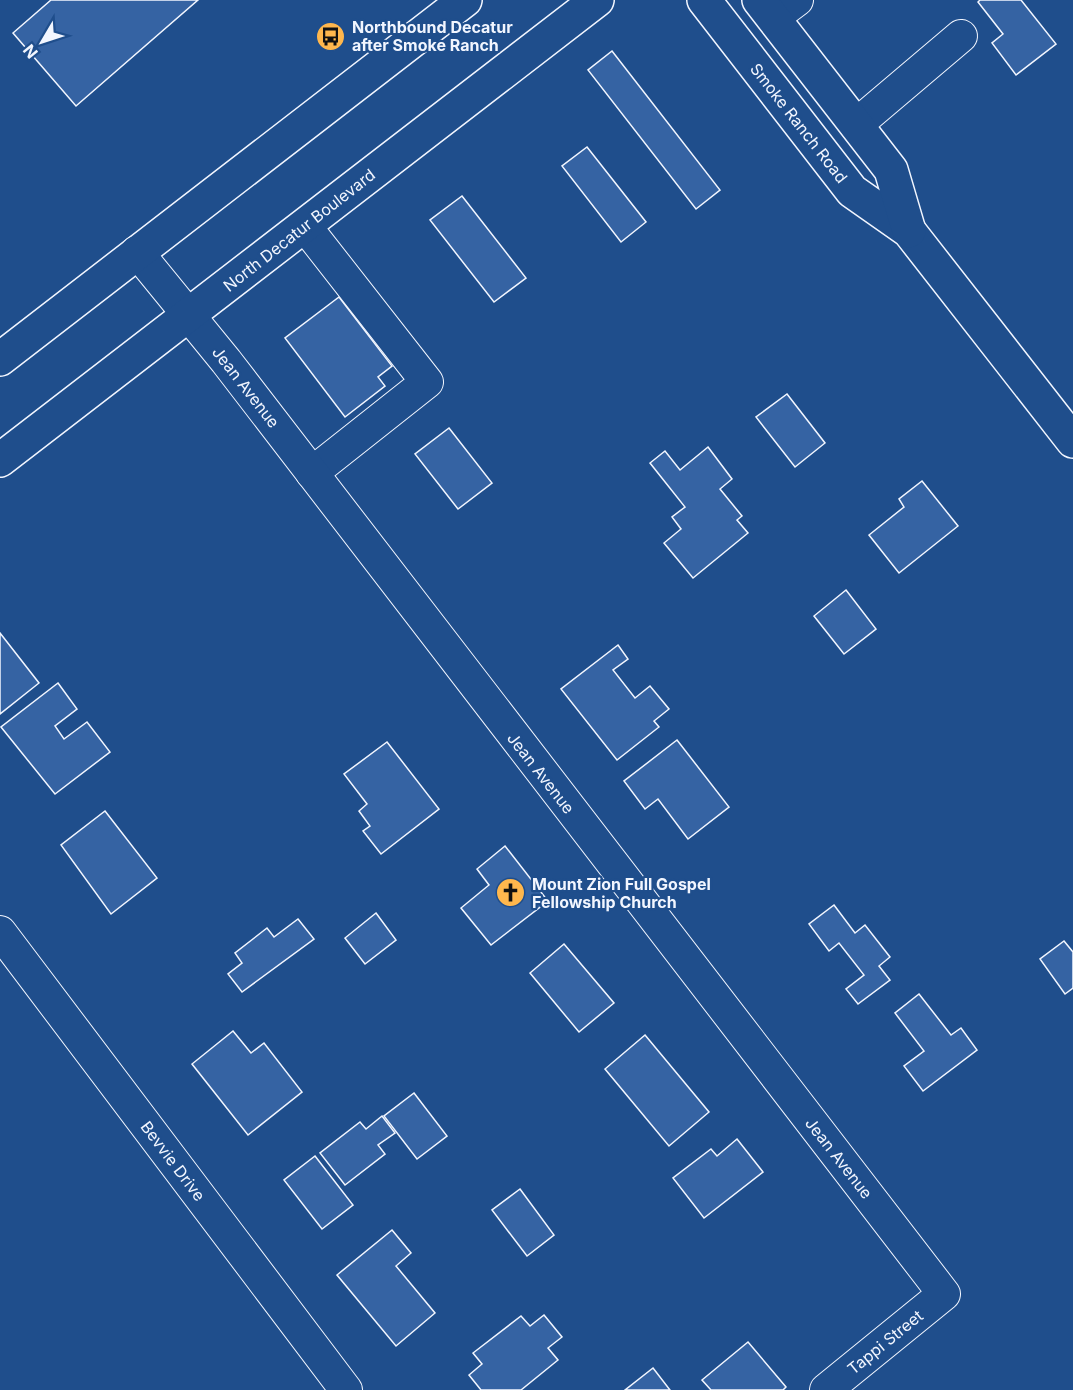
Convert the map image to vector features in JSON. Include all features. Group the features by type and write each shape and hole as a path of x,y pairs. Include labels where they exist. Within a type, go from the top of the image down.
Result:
{"main road":[{"path":"0,359 465,0"},
{"name":"North Decatur Boulevard","path":"0,460 597,0"},
{"name":"Smoke Ranch Road","path":"704,0 852,191 909,231 1073,441"},
{"name":"Smoke Ranch Road","path":"776,6 856,125 891,170 909,231"}],"street":[{"path":"856,125 961,36"},
{"path":"305,225 427,382 312,473"},
{"name":"Jean Avenue","path":"137,252 312,473 944,1294"},
{"name":"Bevvie Drive","path":"0,932 11,968 346,1390"},
{"name":"Tappi Street","path":"826,1390 944,1294"}],"building":[{"path":"51,0 198,0 76,106 13,33"},
{"path":"980,0 1021,0 1056,44 1016,75 992,43 1003,34 978,2"},
{"path":"612,51 720,190 696,209 588,70"},
{"path":"587,147 646,222 621,242 562,166"},
{"path":"462,196 526,278 494,302 430,220"},
{"path":"339,297 392,366 378,377 385,386 345,417 285,338"},
{"path":"787,394 825,443 795,467 756,417"},
{"path":"449,428 492,483 458,509 415,454"},
{"path":"708,447 732,479 720,489 742,516 737,520 748,533 693,578 664,543 681,529 672,517 685,507 650,463 665,451 680,470"},
{"path":"922,481 958,526 899,573 869,535 904,507 899,499"},
{"path":"846,590 876,629 844,654 814,616"},
{"path":"0,633 39,683 0,714"},
{"path":"618,645 628,659 613,670 635,698 650,686 669,709 654,721 659,727 617,760 561,689"},
{"path":"58,683 77,709 55,726 64,739 87,722 110,752 55,794 1,727"},
{"path":"677,740 729,807 688,839 658,799 645,809 624,781"},
{"path":"387,742 439,809 381,854 363,831 370,826 359,811 367,804 344,774"},
{"path":"105,811 157,878 111,914 61,845"},
{"name":"Mount Zion Full Gospel Fellowship Church","path":"505,846 548,901 491,945 461,908 489,885 477,869"},
{"path":"834,905 855,933 865,925 890,957 879,966 890,980 858,1004 846,989 864,975 839,943 829,951 809,924"},
{"path":"376,913 396,940 365,964 345,938"},
{"path":"298,919 314,939 242,992 228,974 242,963 235,953 267,928 274,937"},
{"path":"1064,941 1073,952 1073,988 1065,994 1040,959"},
{"path":"564,944 614,1003 579,1032 530,973"},
{"path":"919,994 951,1035 961,1028 977,1050 923,1091 904,1066 924,1051 895,1013"},
{"path":"233,1031 251,1053 264,1043 302,1092 248,1135 192,1064"},
{"path":"645,1035 709,1112 669,1146 605,1069"},
{"path":"414,1093 447,1136 417,1159 384,1116"},
{"path":"382,1116 395,1133 378,1145 385,1154 345,1185 320,1153 360,1122 366,1129"},
{"path":"737,1139 763,1172 704,1218 673,1178 711,1149 717,1156"},
{"path":"315,1156 353,1205 322,1229 284,1180"},
{"path":"520,1189 554,1235 527,1256 492,1210"},
{"path":"392,1230 411,1253 396,1266 435,1313 396,1346 337,1275"},
{"path":"544,1315 562,1337 548,1348 558,1360 521,1390 481,1390 469,1375 482,1364 473,1353 521,1316 530,1326"},
{"path":"748,1342 786,1387 783,1390 711,1390 702,1380"},
{"path":"653,1368 670,1390 625,1390"}],"place":[{"name":"Northbound Decatur after Smoke Ranch","path":"331,36"},
{"name":"Mount Zion Full Gospel Fellowship Church","path":"511,893"}]}
